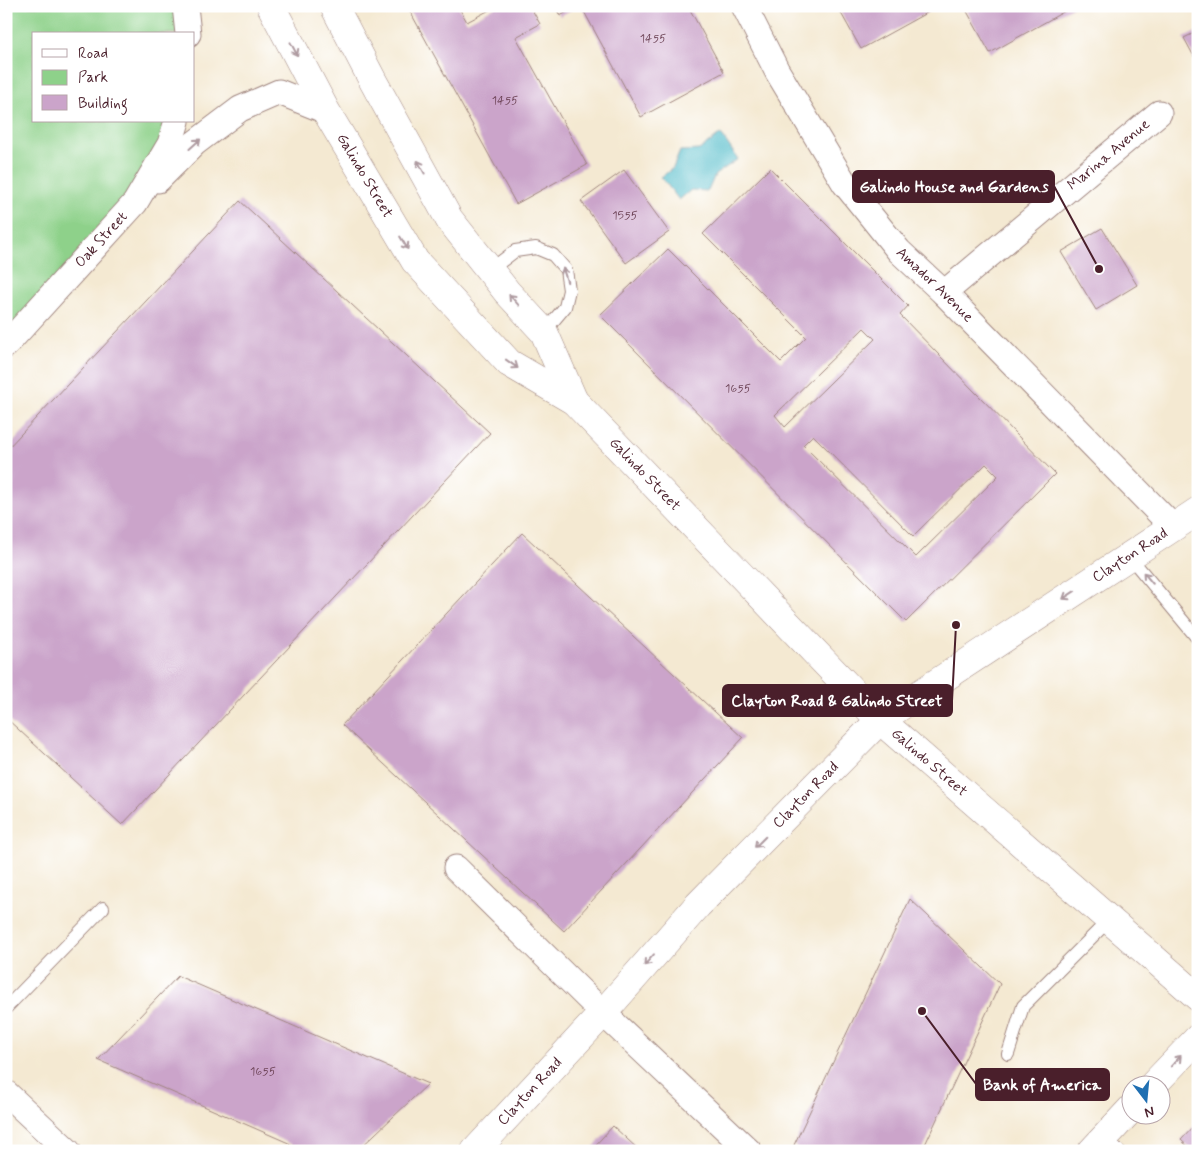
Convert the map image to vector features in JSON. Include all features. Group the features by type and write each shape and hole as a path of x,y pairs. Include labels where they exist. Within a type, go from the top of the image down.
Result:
{"main road":[{"name":"Galindo Street","path":"271,6 326,111 415,261 509,363 574,401 880,720 1198,997"},
{"name":"Galindo Street","path":"334,6 373,81 450,219 490,270 544,332 574,401"},
{"name":"Clayton Road","path":"474,1151 603,1013 698,905 880,720 1198,511"},
{"path":"1164,1074 1198,1038"},
{"path":"1105,1146 1122,1122"}],"street":[{"path":"185,6 188,32"},
{"name":"Amador Avenue","path":"744,6 777,71 845,184 899,251 944,293 1173,527"},
{"path":"136,203 195,144 240,109 279,92 326,111"},
{"name":"Marina Avenue","path":"944,293 1159,113"},
{"name":"Oak Street","path":"6,346 136,203 170,144 177,122"},
{"path":"456,868 603,1013 749,1151"},
{"path":"6,1093 68,1151"}],"lane":[{"path":"490,270 515,251 536,248 553,255 566,270 569,290 565,306 544,332"},
{"path":"1129,556 1198,639"},
{"path":"6,1008 103,908"},
{"path":"1008,1054 1023,1006 1109,920"}],"green space":[{"path":"6,6 185,6 188,32 32,32 32,122 177,122 170,144 6,344"}],"water":[{"path":"721,134 738,159 715,175 708,191 691,190 679,200 661,177 673,168 680,151 699,150"}],"building":[{"path":"407,6 458,6 467,22 497,6 530,6 540,24 516,37 587,165 516,204"},
{"path":"555,6 578,6 560,16"},
{"path":"581,6 688,6 724,72 641,117"},
{"path":"837,6 939,6 861,49"},
{"path":"964,6 1074,6 990,53"},
{"path":"1198,31 1198,64 1184,38"},
{"path":"770,168 908,306 900,315 1055,474 906,622 600,315 668,249 781,362 806,337 703,234","holes":["864,328 875,339 785,427 775,415","813,435 913,536 986,464 998,476 916,557 803,445"]},
{"path":"624,170 669,232 626,263 581,201"},
{"path":"240,201 490,433 122,825 6,718 6,450"},
{"path":"1102,228 1137,285 1096,310 1061,252"},
{"path":"522,533 743,738 564,931 342,725"},
{"path":"910,899 1000,984 922,1151 800,1151 794,1145"},
{"path":"178,976 428,1084 357,1151 307,1151 98,1060"},
{"path":"1198,1122 1198,1151 1193,1151 1181,1140"},
{"path":"613,1126 640,1151 590,1151"}],"place":[{"name":"Galindo House and Gardens","path":"1099,269"},
{"name":"Clayton Road & Galindo Street","path":"956,625"},
{"name":"Bank of America","path":"922,1011"}]}
